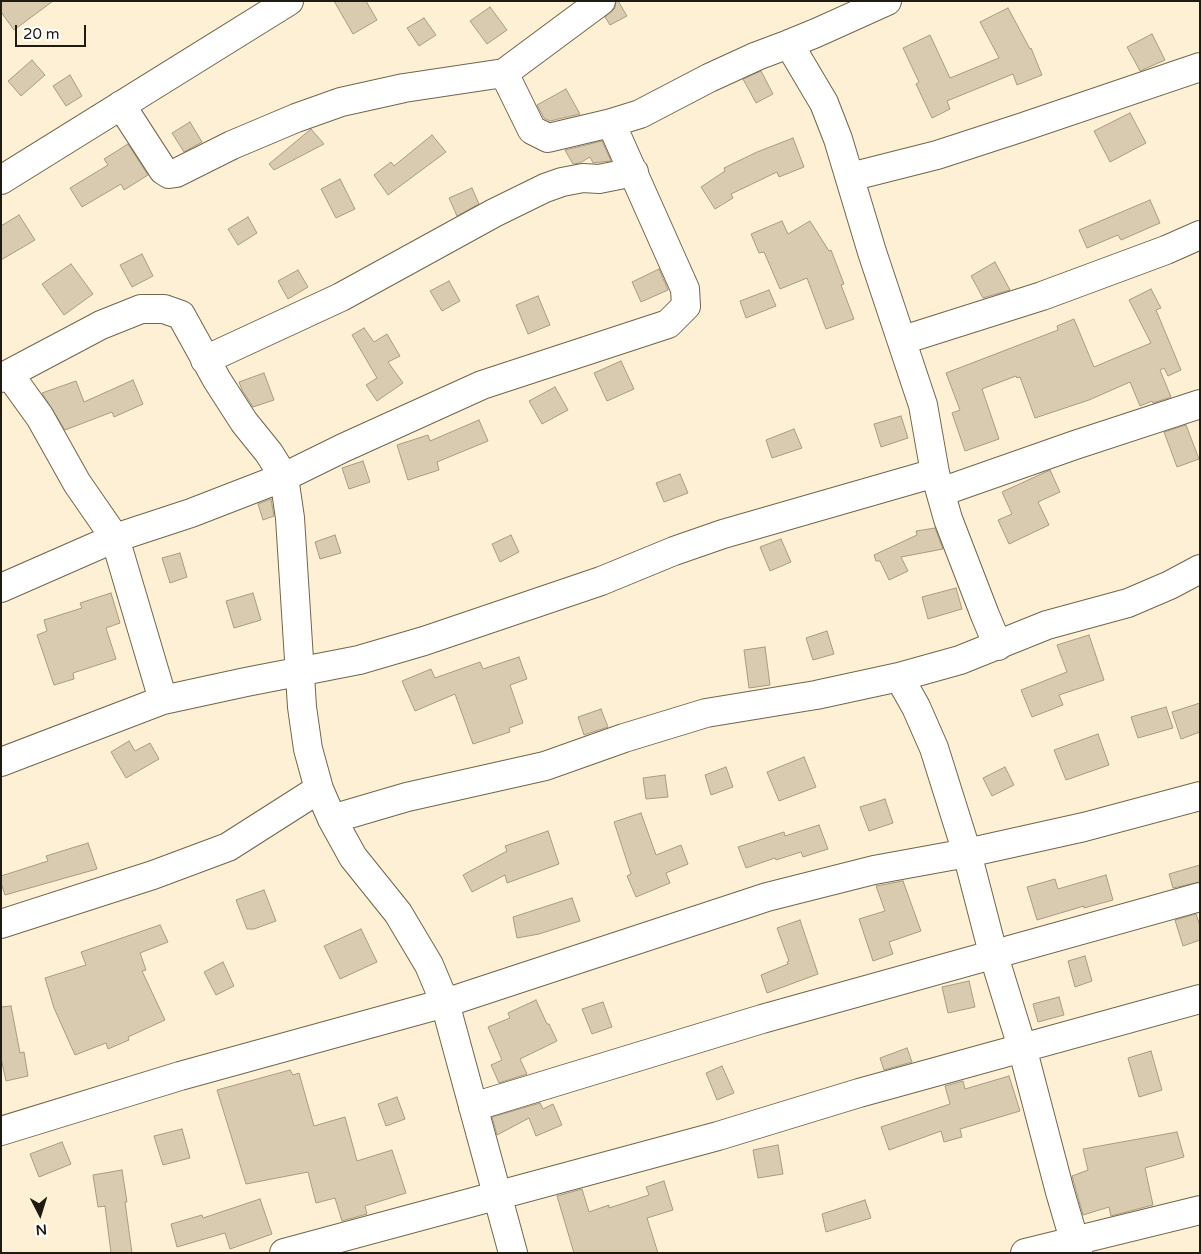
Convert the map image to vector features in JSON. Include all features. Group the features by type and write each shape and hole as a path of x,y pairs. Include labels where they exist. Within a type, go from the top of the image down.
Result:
{"street":[{"path":"1,180 289,1"},
{"path":"121,105 163,170 169,174 176,173 241,141 296,118 342,102 404,88 504,73 601,1"},
{"path":"504,73 532,130 548,138 640,114 709,78 887,1"},
{"path":"789,44 824,102 838,139 872,252 903,340 923,405 938,483 948,519 998,646"},
{"path":"850,177 946,152 1200,67"},
{"path":"1,588 114,538 191,513 284,477 482,385 668,324 686,306 685,289 611,123"},
{"path":"205,360 341,297 545,188 583,178 599,179 634,172"},
{"path":"903,340 1042,296 1166,250 1200,235"},
{"path":"163,700 114,538 77,482 40,417 5,376 101,325 141,310 164,309 180,315 205,360 244,422 269,453 284,477 290,518 302,707 308,749 319,789 332,819 353,858 398,913 429,965 445,1003 513,1253"},
{"path":"1,762 163,700 359,660 424,641 601,581 674,551 723,534 938,483 1075,444 1200,404"},
{"path":"332,819 407,797 545,766 624,738 706,713 816,695 899,677 960,660 1047,625 1128,602 1170,585 1200,569"},
{"path":"899,677 916,707 934,748 967,854 983,909 993,954 1022,1047 1076,1246"},
{"path":"1,924 153,875 228,848 319,789"},
{"path":"1,1131 180,1076 445,1003 767,897 874,870 967,854 1084,827 1200,796"},
{"path":"473,1107 762,1019 1200,897"},
{"path":"284,1253 718,1136 859,1093 1200,999"},
{"path":"1025,1253 1076,1246 1200,1210"}],"building":[{"path":"1,1 53,1 14,30 1,12"},
{"path":"334,1 366,1 377,20 353,34"},
{"path":"616,1 618,1 627,16 610,25 605,17 615,8"},
{"path":"490,7 507,30 487,44 470,21"},
{"path":"1008,8 1031,48 1042,75 1017,85 1013,74 947,101 950,109 932,118 916,84 919,82 903,48 930,35 950,78 999,58 980,22"},
{"path":"424,18 436,35 419,46 407,28"},
{"path":"1152,34 1165,60 1140,71 1127,47"},
{"path":"32,60 45,75 21,96 8,81"},
{"path":"761,71 773,94 756,103 743,79"},
{"path":"70,75 82,96 66,106 53,86"},
{"path":"566,89 580,114 550,121 544,118 537,105"},
{"path":"1130,113 1146,143 1110,162 1094,131"},
{"path":"190,122 202,142 184,152 172,133"},
{"path":"311,129 324,144 274,170 269,164"},
{"path":"432,135 446,152 388,195 374,175 391,162 394,166"},
{"path":"793,138 804,167 779,177 777,172 731,194 733,198 715,209 701,187 725,171 724,168 757,152"},
{"path":"602,141 611,161 593,163 590,157 580,163 573,164 565,150"},
{"path":"128,144 148,175 124,190 121,184 82,207 70,188 108,165 104,159"},
{"path":"340,179 355,209 336,218 321,189"},
{"path":"472,188 479,204 457,216 449,198"},
{"path":"1150,200 1160,223 1121,240 1118,235 1087,248 1079,230"},
{"path":"19,215 35,240 1,260 1,226"},
{"path":"248,217 257,233 238,245 228,229"},
{"path":"782,221 788,234 810,221 829,251 831,250 844,284 841,285 854,319 826,329 807,278 780,289 764,252 759,253 751,234"},
{"path":"142,254 153,276 132,287 120,265"},
{"path":"995,262 1010,290 983,298 971,276"},
{"path":"71,264 93,294 64,315 42,284"},
{"path":"659,269 668,290 641,302 632,282"},
{"path":"298,270 308,287 288,299 278,281"},
{"path":"449,281 460,301 442,311 430,291"},
{"path":"1151,289 1161,308 1156,310 1181,370 1168,376 1164,368 1160,370 1171,397 1140,406 1130,382 1089,400 1035,418 1020,377 1017,378 1016,376 982,389 999,439 965,451 952,413 960,410 946,373 1058,330 1057,326 1074,319 1094,367 1151,343 1129,300"},
{"path":"769,290 776,306 746,318 740,301"},
{"path":"538,296 550,325 528,334 516,305"},
{"path":"364,328 374,342 387,334 400,356 388,362 403,383 377,401 366,385 377,378 352,335"},
{"path":"621,361 634,389 607,401 594,373"},
{"path":"264,373 274,400 253,407 239,382"},
{"path":"133,380 143,404 114,417 112,412 65,430 42,393 76,381 84,402"},
{"path":"555,387 568,410 542,424 529,401"},
{"path":"901,416 908,438 881,447 874,424"},
{"path":"479,420 488,441 437,462 439,470 408,480 397,445 428,435 430,441"},
{"path":"1186,425 1199,459 1177,467 1164,432"},
{"path":"794,429 802,448 772,458 766,440"},
{"path":"363,461 370,482 349,489 342,468"},
{"path":"1050,470 1060,492 1038,502 1049,525 1009,544 998,520 1012,514 1002,492"},
{"path":"680,474 688,493 664,502 656,483"},
{"path":"271,499 274,516 263,520 258,504"},
{"path":"935,528 943,549 901,557 908,571 889,580 880,561 876,561 874,555 917,535 916,531"},
{"path":"335,535 341,553 320,559 315,542"},
{"path":"511,535 519,552 500,562 492,544"},
{"path":"781,539 791,562 770,571 760,547"},
{"path":"180,553 187,577 170,583 162,558"},
{"path":"956,588 962,609 928,619 922,597"},
{"path":"111,593 120,623 106,628 116,659 73,673 74,679 54,685 37,635 47,631 44,620 82,608 80,603"},
{"path":"253,593 261,620 234,628 226,601"},
{"path":"827,631 834,654 813,660 806,638"},
{"path":"1089,635 1104,680 1059,695 1063,705 1032,717 1021,690 1067,672 1057,645"},
{"path":"765,647 770,685 749,688 744,650"},
{"path":"519,657 527,679 510,685 523,723 509,728 510,732 473,744 455,694 415,711 402,681 431,669 435,678 480,662 483,669"},
{"path":"1200,703 1200,732 1181,739 1172,712"},
{"path":"1166,707 1173,728 1138,738 1131,717"},
{"path":"601,709 608,727 584,735 578,717"},
{"path":"1098,734 1109,765 1066,780 1054,750"},
{"path":"129,741 135,751 150,743 159,759 126,778 111,752"},
{"path":"804,757 816,787 779,801 767,772"},
{"path":"726,767 733,787 711,795 705,775"},
{"path":"1005,767 1014,785 992,796 983,778"},
{"path":"665,775 668,797 646,799 643,778"},
{"path":"885,799 893,823 869,831 860,807"},
{"path":"641,813 656,855 681,845 688,864 666,873 670,883 636,897 627,876 631,874 614,822"},
{"path":"819,825 828,849 803,857 801,852 776,860 775,858 746,868 738,847 784,832 785,836"},
{"path":"548,831 559,864 507,883 505,875 472,892 463,875 507,851 505,846"},
{"path":"88,843 97,869 5,895 1,876 48,861 46,856"},
{"path":"1200,865 1200,882 1173,888 1169,874"},
{"path":"1106,875 1113,900 1084,908 1084,906 1037,920 1027,887 1055,879 1058,889"},
{"path":"903,881 921,931 889,942 893,954 873,961 859,919 885,911 876,886"},
{"path":"264,890 276,921 254,929 247,929 236,900"},
{"path":"572,898 580,921 539,934 517,938 513,917"},
{"path":"1196,914 1200,926 1200,940 1183,946 1175,920"},
{"path":"800,920 818,974 767,993 761,975 788,964 787,962 789,961 777,928"},
{"path":"160,925 168,942 140,953 146,970 142,971 165,1020 128,1037 129,1040 108,1049 106,1043 75,1055 54,1008 45,978 86,965 81,952"},
{"path":"361,929 377,962 340,979 324,946"},
{"path":"1085,956 1092,981 1075,987 1068,961"},
{"path":"223,962 234,986 216,995 204,972"},
{"path":"969,981 975,1007 948,1013 942,987"},
{"path":"1059,997 1064,1015 1038,1022 1033,1004"},
{"path":"536,1000 557,1041 520,1059 527,1074 499,1083 491,1065 502,1060 488,1027 510,1018 508,1013"},
{"path":"603,1002 612,1027 592,1034 582,1009"},
{"path":"11,1006 20,1053 24,1052 28,1076 6,1081 1,1058 1,1007"},
{"path":"907,1048 912,1062 884,1070 880,1058"},
{"path":"1151,1051 1162,1090 1139,1097 1128,1058"},
{"path":"722,1066 734,1093 717,1100 706,1073"},
{"path":"290,1070 293,1075 299,1073 314,1126 345,1117 357,1161 392,1150 406,1193 365,1206 367,1214 342,1221 335,1198 316,1203 308,1172 246,1184 217,1090"},
{"path":"1009,1076 1020,1111 960,1129 962,1137 944,1142 941,1131 889,1150 881,1127 950,1104 945,1086 963,1081 965,1089"},
{"path":"397,1097 405,1119 386,1126 378,1104"},
{"path":"540,1103 543,1109 553,1104 562,1125 536,1136 529,1118 497,1135 492,1117"},
{"path":"182,1129 190,1158 163,1165 154,1136"},
{"path":"1177,1132 1184,1157 1145,1168 1153,1205 1111,1216 1109,1207 1083,1215 1072,1176 1088,1170 1083,1149"},
{"path":"62,1142 71,1164 39,1177 30,1154"},
{"path":"778,1145 783,1174 758,1178 753,1150"},
{"path":"122,1170 132,1253 111,1253 105,1206 98,1207 93,1175"},
{"path":"664,1181 673,1210 647,1218 658,1253 574,1253 557,1196 582,1189 589,1212 609,1205 609,1208 649,1195 646,1187"},
{"path":"260,1199 272,1234 230,1249 225,1233 177,1247 171,1224 202,1215 203,1218"},
{"path":"865,1200 871,1218 826,1232 822,1214"}]}
